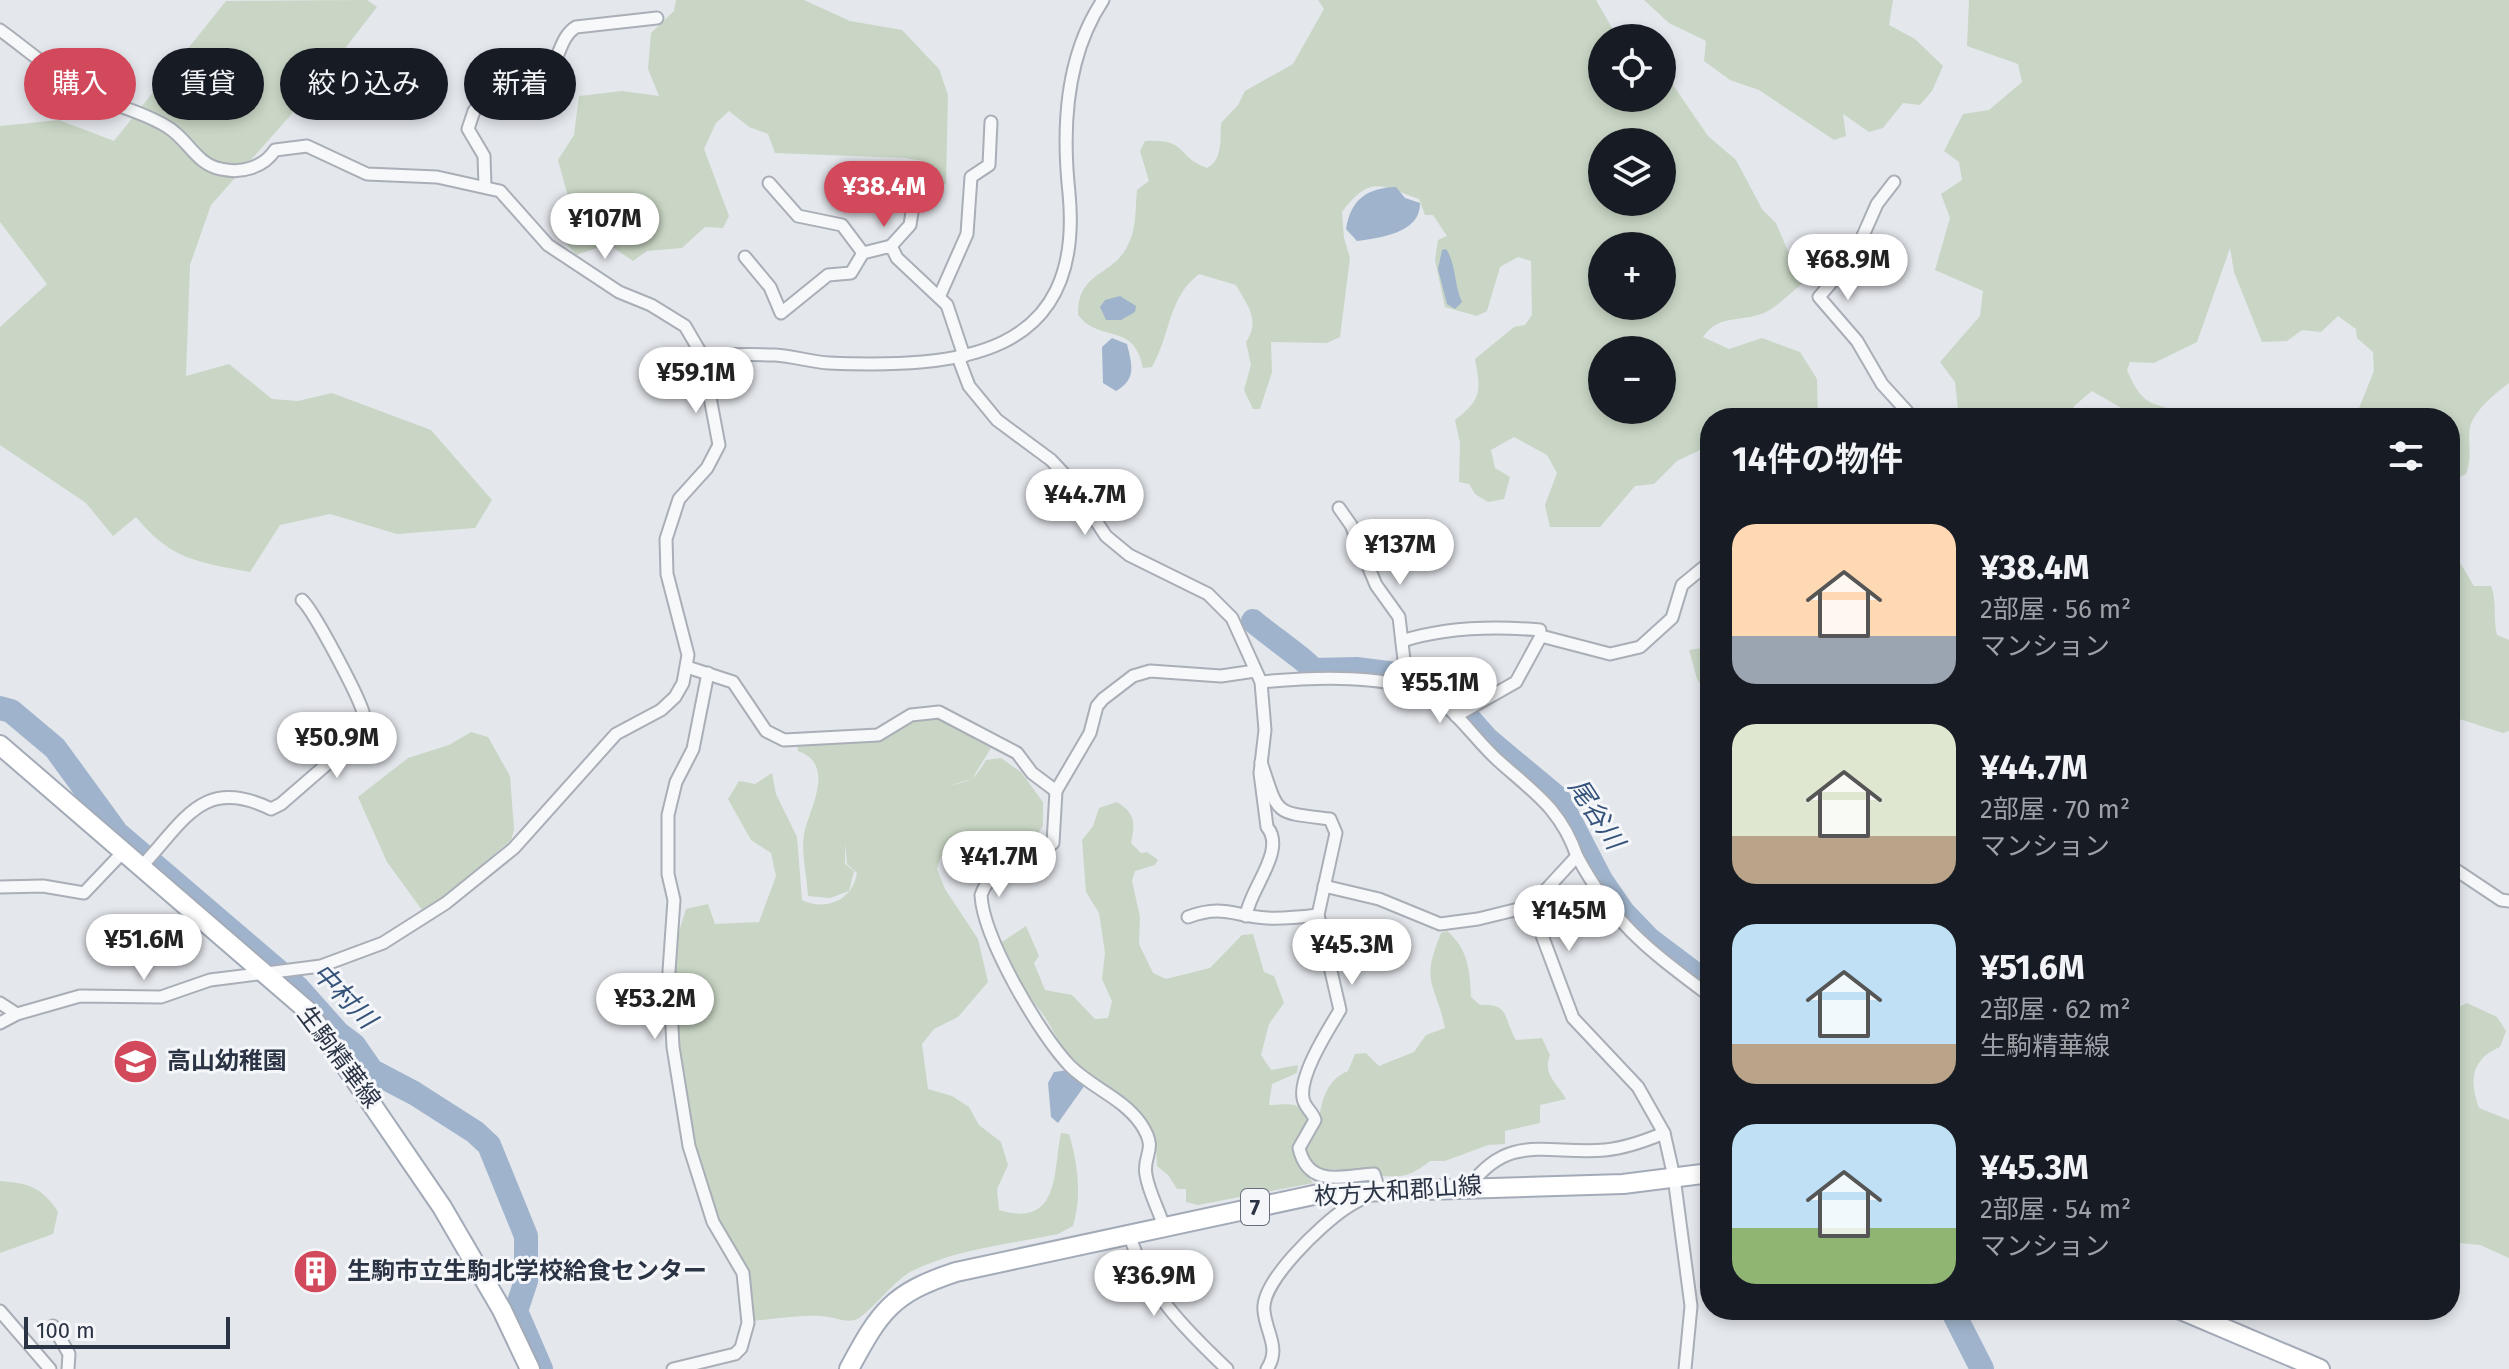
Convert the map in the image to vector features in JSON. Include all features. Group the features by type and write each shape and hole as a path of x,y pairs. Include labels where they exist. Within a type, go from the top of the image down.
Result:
{"main road":[{"name":"生駒精華線","path":"0,745 141,867 274,973 308,1011 395,1134 487,1283 530,1369"},
{"name":"枚方大和郡山線","path":"849,1369 885,1310 916,1285 968,1270 1323,1193 1470,1186 1623,1184 1700,1174"},
{"path":"2201,1320 2285,1362 2320,1369"}],"street":[{"path":"702,355 777,355 825,363 930,362 961,356 1032,327 1053,298 1062,276 1070,221 1064,152 1065,108 1090,24 1103,0"},
{"path":"485,186 484,156 468,129 474,111 481,103 541,79 551,69 568,32 576,27 657,18"},
{"path":"0,30 90,93 149,115 173,130 211,166 224,170 255,168 268,162 275,150 307,146 367,174 437,177 485,186 508,197 548,245 619,292 651,305 685,326 698,343 702,355 719,445 707,468 679,499 671,514 666,539 667,574 686,639 687,667 675,697 661,710 616,734 514,848 446,903 383,943 348,958 299,970 210,980 143,1000 97,994 80,996 17,1014 0,1023"},
{"path":"940,295 967,234 971,177 989,165 991,122"},
{"path":"1894,182 1877,204 1854,256 1819,297 1857,341 1882,384 1904,408"},
{"path":"769,183 798,216 842,225 863,253"},
{"path":"745,257 770,287 781,313 828,275 851,273 863,253 891,246 910,225 913,206"},
{"path":"891,246 914,275 940,295 954,320 961,356 974,393 997,420 1051,460 1067,477 1106,536 1129,555 1180,579 1220,604 1232,618 1258,676 1265,730 1261,762 1272,853 1248,901 1246,916"},
{"path":"1339,508 1351,525 1376,585 1399,617 1407,686"},
{"path":"1456,716 1516,682 1541,636 1610,654 1640,647 1672,618 1682,585 1700,570"},
{"path":"141,867 205,800 236,796 271,809 281,804 364,732 363,711 322,635 312,609 302,600"},
{"path":"1402,641 1438,630 1507,627 1540,630"},
{"path":"687,667 733,682 766,731 784,740 878,735 911,715 939,712 1017,753 1032,773 1056,791"},
{"path":"1164,1227 1146,1179 1145,1168 1151,1149 1148,1136 1127,1106 1071,1067 1056,1050 1017,994 981,902 984,887 1001,868 1053,843 1056,791 1075,753 1090,733 1097,706 1133,676 1150,671 1221,676 1314,677 1407,686 1444,704 1486,751 1554,808 1595,890 1630,933 1700,988"},
{"path":"673,1369 735,1354 741,1348 748,1323 743,1273 713,1222 697,1178 673,1047 669,944 674,909 668,874 668,815 676,782 693,749 708,673"},
{"path":"1261,762 1274,803 1280,810 1330,819 1336,833 1318,915 1340,1010 1308,1072 1302,1094 1315,1120 1299,1148 1309,1171 1322,1177 1374,1174 1379,1190 1347,1207 1320,1228 1271,1282 1265,1292 1263,1309 1275,1351 1267,1369"},
{"path":"0,887 43,886 84,893 123,852"},
{"path":"1324,886 1379,899 1440,924 1478,919 1531,906 1577,856"},
{"path":"2460,873 2501,900 2509,901"},
{"path":"1531,906 1573,1018 1638,1087 1664,1133 1674,1177 1691,1306 1685,1369"},
{"path":"1188,917 1208,909 1286,919 1318,915"},
{"path":"0,1003 17,1014"},
{"path":"1470,1186 1481,1171 1512,1151 1548,1148 1602,1150 1664,1133"},
{"path":"1130,1236 1139,1265 1157,1293 1182,1325 1227,1369"},
{"path":"0,1311 50,1369"},
{"path":"53,1326 69,1354 68,1369"}],"green space":[{"path":"367,0 377,7 345,48 280,48 280,120 286,120 211,205 190,265 186,376 229,364 272,399 298,401 332,393 431,430 492,500 475,528 397,534 330,514 280,525 250,572 200,562 174,551 136,517 113,536 86,503 0,445 0,327 47,284 0,222 0,126 59,120 114,141 131,120 136,120 136,114 152,94 152,120 264,120 264,48 188,48 226,1"},
{"path":"676,0 804,0 850,21 902,30 939,69 948,95 946,184 939,187 928,183 923,161 775,153 768,134 749,127 729,111 716,123 704,149 729,216 723,228 705,227 682,248 647,251 633,261 608,244 576,255 565,242 572,211 558,160 574,135 579,96 622,91 659,96 648,69 651,33 674,11"},
{"path":"1318,0 1596,0 1610,24 1588,24 1588,112 1676,112 1676,89 1708,136 1736,160 1762,209 1776,223 1802,284 1766,312 1724,321 1709,329 1703,337 1729,349 1762,338 1800,352 1817,379 1818,408 1700,408 1700,450 1677,461 1654,484 1635,486 1600,527 1550,527 1545,505 1557,473 1547,455 1514,437 1491,450 1495,468 1510,477 1504,499 1488,502 1475,494 1469,484 1459,482 1460,443 1455,420 1470,406 1477,394 1475,359 1514,327 1525,325 1532,315 1531,261 1518,257 1500,267 1487,311 1477,316 1445,307 1435,260 1438,240 1447,236 1433,215 1425,215 1419,199 1377,186 1361,192 1342,212 1344,238 1350,258 1340,337 1327,343 1271,342 1272,372 1260,409 1253,409 1244,390 1251,365 1246,342 1252,320 1236,285 1199,274 1181,294 1152,367 1143,368 1139,353 1125,338 1097,329 1078,315 1083,291 1088,283 1117,260 1131,237 1137,190 1149,181 1140,151 1145,141 1175,145 1190,159 1207,168 1216,160 1220,148 1221,123 1238,105 1245,91 1293,64 1324,9"},
{"path":"1644,0 1893,0 1889,25 1915,39 1943,66 1932,91 1920,105 1903,103 1883,128 1869,132 1843,114 1846,136 1834,140 1759,90 1730,80 1704,61 1706,41 1669,23"},
{"path":"1969,0 2509,0 2509,383 2486,403 2472,422 2466,474 2460,477 2460,408 2359,408 2374,371 2373,352 2357,338 2356,329 2338,316 2321,332 2302,330 2287,341 2262,342 2234,272 2230,248 2197,342 2154,363 2130,362 2127,370 2140,394 2146,400 2167,408 2121,408 2092,391 2074,408 1958,408 1955,382 1940,362 1980,316 1983,291 1935,270 1950,218 1941,194 1962,180 1959,162 1944,151 1963,114 1989,110 2022,82 2018,64 1967,46"},
{"path":"2460,563 2474,586 2491,586 2497,635 2509,640 2509,731 2503,733 2460,719"},
{"path":"1700,648 1700,684 1697,679 1689,650"},
{"path":"937,717 991,748 973,778 986,760 1001,758 1021,772 1043,802 1043,826 1033,840 973,877 953,859 941,856 937,869 945,889 978,939 988,982 958,1017 934,1029 922,1044 928,1089 952,1096 969,1107 979,1125 1001,1142 1008,1165 997,1189 999,1210 1019,1214 1034,1211 1044,1204 1054,1179 1061,1133 1069,1134 1078,1180 1073,1226 1058,1234 982,1248 927,1264 903,1277 855,1320 812,1316 753,1321 747,1285 699,1171 678,1054 674,947 686,909 708,904 715,924 759,922 776,876 771,853 751,840 728,799 739,781 755,784 772,773 776,794 797,837 802,900 829,904 844,896 849,891 830,898 808,896 803,841 818,788 818,777 816,766 798,751 797,742 885,738 920,718","holes":["845,843 847,864 857,873 849,891 854,871 845,864"]},
{"path":"471,732 488,737 510,776 514,830 511,840 447,895 422,910 387,862 358,797 408,758 449,745"},
{"path":"1117,802 1133,820 1131,843 1141,853 1147,852 1158,860 1155,865 1135,871 1132,881 1140,917 1139,944 1153,973 1166,979 1210,968 1242,935 1253,934 1264,972 1274,976 1284,1003 1269,1024 1261,1055 1271,1070 1298,1065 1297,1073 1272,1084 1269,1105 1296,1105 1310,1116 1297,1144 1296,1155 1313,1183 1198,1205 1186,1202 1186,1189 1177,1189 1157,1166 1156,1145 1143,1119 1126,1098 1084,1070 1063,1048 1045,1017 1023,989 1002,942 1026,926 1039,956 1034,963 1045,990 1072,995 1095,1019 1108,1018 1112,1001 1102,979 1105,953 1099,913 1086,892 1082,840 1093,826 1099,808"},
{"path":"1447,931 1464,953 1471,997 1480,1005 1501,1009 1516,1040 1542,1038 1550,1055 1549,1073 1566,1099 1540,1105 1540,1123 1505,1131 1505,1144 1488,1145 1445,1161 1430,1161 1408,1174 1380,1176 1378,1169 1314,1169 1303,1151 1307,1140 1318,1131 1328,1088 1348,1071 1355,1054 1366,1053 1379,1066 1414,1052 1426,1035 1445,1028 1430,973 1441,933"},
{"path":"2467,1003 2497,1017 2506,1031 2500,1047 2478,1064 2474,1089 2479,1108 2509,1120 2509,1258 2480,1245 2460,1243 2460,1006"},
{"path":"0,1181 26,1185 46,1197 58,1212 53,1234 0,1253"}],"water":[{"path":"1396,187 1405,198 1420,203 1414,221 1397,232 1357,241 1346,229 1356,203 1369,193"},
{"path":"1446,249 1462,302 1455,309 1447,304 1438,269 1442,250"},
{"path":"1120,296 1136,306 1135,312 1121,320 1106,320 1100,307 1105,300"},
{"path":"1112,338 1127,344 1131,365 1127,382 1116,391 1103,383 1102,347"},
{"path":"1068,1070 1085,1085 1058,1123 1051,1117 1048,1083 1054,1072"}],"waterway":[{"name":"尾谷川","path":"1253,621 1313,670 1356,669 1396,674 1448,695 1487,739 1559,799 1601,880 1623,912 1649,939 1700,977"},
{"name":"中村川","path":"0,708 11,711 55,748 117,833 297,987 338,1033 354,1045 372,1071 414,1093 475,1132 489,1145 526,1236 526,1281 516,1311 541,1369"},
{"name":"尾谷川","path":"1957,1320 1982,1369"}],"place":[{"name":"高山幼稚園","path":"136,1061"},
{"name":"生駒市立生駒北学校給食センター","path":"316,1271"}]}
